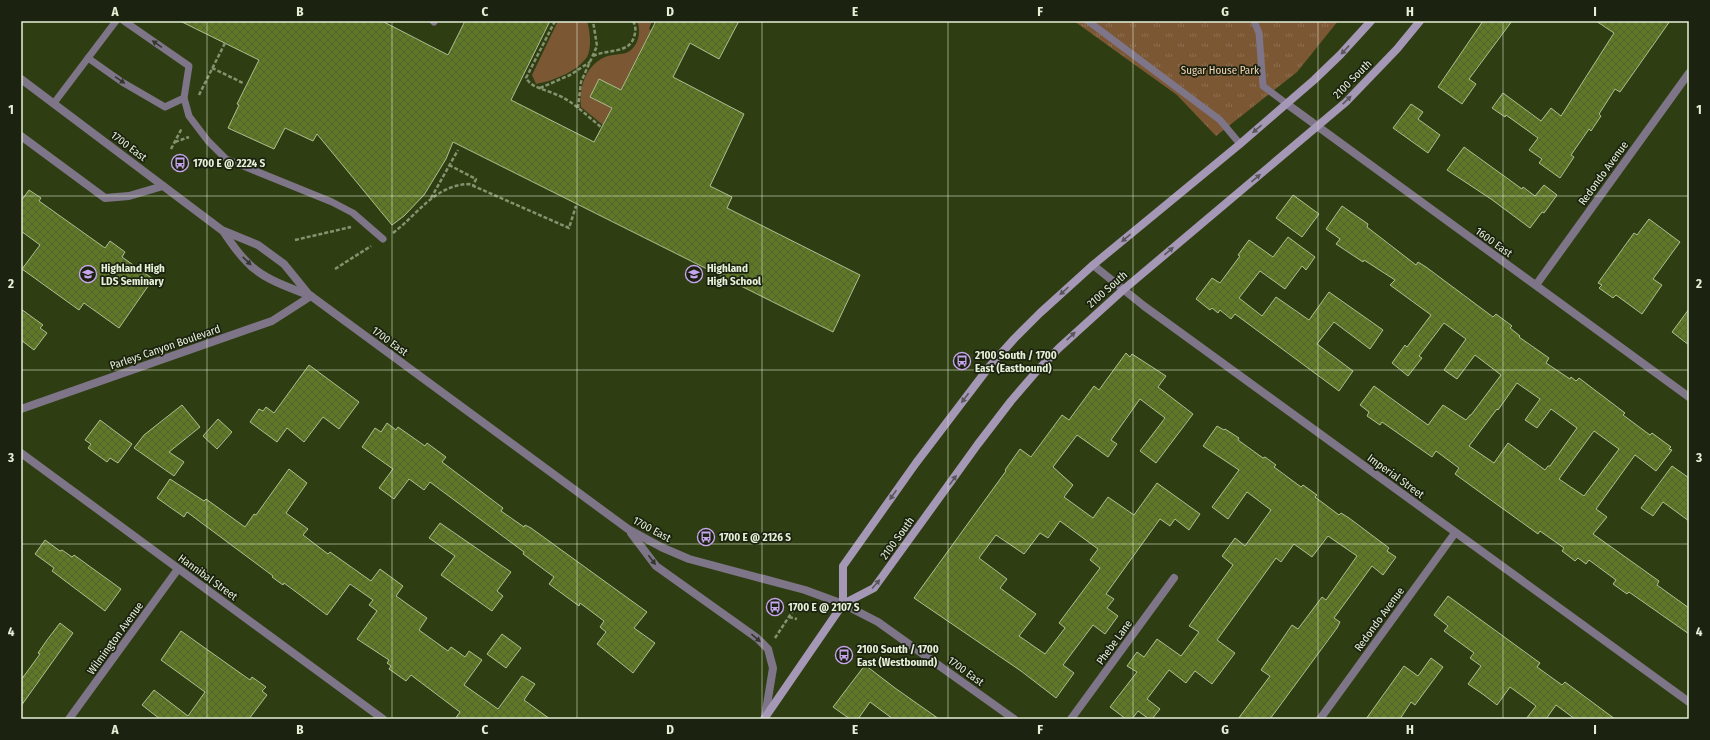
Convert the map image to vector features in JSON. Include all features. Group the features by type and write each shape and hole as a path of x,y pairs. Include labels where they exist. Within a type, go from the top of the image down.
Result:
{"main road":[{"path":"843,604 843,566 916,463 994,361 1040,313 1093,266 1287,104 1340,55 1371,21"},
{"name":"2100 South","path":"765,718 843,604 874,588 1016,395 1059,348 1123,290 1318,126 1372,75 1420,21"}],"street":[{"name":"Redondo Avenue","path":"1536,285 1689,73"},
{"name":"1700 East","path":"21,79 223,231 258,245 284,264 311,296 628,530 689,559 805,590 843,604 878,622 1014,719"},
{"name":"1600 East","path":"1287,104 1689,397"},
{"path":"21,136 105,198 129,196 163,186"},
{"name":"1700 East","path":"223,231 246,262 271,280 311,296"},
{"name":"Imperial Street","path":"1093,266 1123,290 1455,533 1689,702"},
{"name":"Parleys Canyon Boulevard","path":"21,409 272,321 311,296"},
{"name":"Hannibal Street","path":"21,453 383,719"},
{"path":"628,530 656,566 757,638 768,649 773,668 765,718"},
{"name":"Redondo Avenue","path":"1320,719 1455,533"},
{"name":"Wilmington Avenue","path":"69,719 178,569"},
{"name":"Phebe Lane","path":"1071,719 1174,578"}],"lane":[{"path":"54,103 116,21"},
{"path":"124,21 189,66 184,98 190,116 208,141 226,159 332,202 353,213 383,239"},
{"path":"1088,21 1220,120 1240,144"},
{"path":"1254,21 1259,33 1263,86 1287,104"},
{"path":"88,58 122,82 165,107 184,98"}],"path":[{"path":"554,21 526,78 529,83 557,94 601,127"},
{"path":"578,109 581,82 597,46 593,21"},
{"path":"592,56 604,52 622,50 628,46 635,35 636,29 633,21"},
{"path":"539,88 570,76 590,62"},
{"path":"212,68 243,83"},
{"path":"431,198 458,150"},
{"path":"449,165 476,179 472,186"},
{"path":"335,269 402,226 431,198 445,189 459,185 472,186 569,228 576,206"},
{"path":"295,240 365,224"},
{"path":"773,642 794,609"},
{"path":"789,617 797,619"}],"green space":[{"path":"558,21 587,21 590,39 589,53 583,62 571,71 549,81 536,84 532,75"},
{"path":"637,21 652,21 649,29 651,30 603,125 581,107 582,85 588,72 598,61 608,56 630,51 636,44 639,35"},
{"name":"Sugar House Park","path":"1074,21 1338,21 1297,72 1216,136 1177,95"}],"building":[{"path":"180,21 382,21 448,55 465,21 550,21 511,100 594,142 612,108 590,97 599,79 621,90 656,21 739,21 719,59 690,43 673,77 744,114 710,186 732,197 727,208 860,275 833,332 453,142 446,159 424,195 404,216 392,225 317,134 313,141 285,128 274,149 228,128 239,105 237,104 259,60"},
{"path":"1483,21 1512,21 1469,79 1476,84 1462,104 1438,87"},
{"path":"1596,21 1670,21 1620,92 1615,89 1599,114 1601,116 1591,131 1589,129 1571,155 1574,157 1560,178 1539,163 1542,159 1529,150 1538,138 1506,115 1505,117 1492,108 1503,93 1541,121 1551,108 1561,116 1614,33"},
{"path":"1411,104 1423,112 1418,119 1440,135 1428,153 1393,128"},
{"path":"1464,147 1522,189 1523,187 1535,196 1544,185 1557,195 1544,213 1542,212 1530,228 1491,199 1447,170"},
{"name":"Highland High LDS Seminary","path":"29,190 41,198 39,201 105,248 110,241 125,252 122,257 153,279 119,328 84,303 79,310 22,269 40,245 21,231 21,201"},
{"path":"1293,195 1319,214 1302,237 1276,218"},
{"path":"1342,206 1368,224 1367,227 1416,265 1418,262 1426,267 1493,317 1496,314 1512,326 1510,328 1520,336 1519,337 1549,358 1546,363 1570,379 1571,377 1576,381 1579,378 1625,413 1623,415 1650,435 1652,433 1671,447 1669,449 1672,450 1656,471 1635,455 1596,509 1607,517 1593,534 1659,581 1657,585 1689,608 1689,634 1629,592 1627,594 1613,584 1616,580 1589,560 1586,564 1578,558 1575,561 1562,551 1564,548 1540,531 1538,534 1455,474 1459,468 1436,451 1432,457 1382,422 1380,425 1367,416 1369,412 1360,405 1374,386 1428,425 1443,405 1466,420 1501,375 1475,355 1457,379 1444,370 1466,339 1444,323 1419,356 1422,358 1408,376 1392,363 1405,345 1407,347 1431,315 1390,285 1395,280 1364,260 1363,262 1336,244 1340,239 1326,229","holes":["1517,383 1540,399 1525,420 1537,428 1551,409 1577,428 1550,466 1548,466 1545,470 1508,443 1494,463 1469,446 1497,409 1498,410","1594,431 1619,449 1584,496 1559,479"]},
{"path":"1649,219 1680,242 1653,279 1662,285 1642,314 1616,295 1613,298 1599,288 1602,285 1598,283 1634,233 1637,235"},
{"path":"1288,237 1315,257 1306,270 1302,266 1285,289 1260,271 1239,298 1262,316 1276,297 1309,320 1329,292 1383,330 1370,349 1334,322 1317,344 1353,371 1339,391 1235,314 1231,319 1220,310 1218,313 1212,308 1210,310 1196,299 1212,278 1220,283 1240,256 1238,255 1249,240 1273,257"},
{"path":"21,309 43,325 40,328 47,333 34,350 21,340"},
{"path":"1689,309 1689,345 1672,332"},
{"path":"1126,353 1130,357 1132,354 1166,376 1158,387 1193,414 1156,463 1140,451 1165,418 1140,399 1111,440 1117,444 1108,457 1077,435 1053,467 1073,485 1064,497 1093,518 1108,497 1134,515 1157,483 1200,514 1189,530 1175,519 1170,526 1160,519 1106,594 1114,599 1107,608 1118,616 1105,634 1093,625 1063,665 1074,673 1056,698 1021,671 914,598 1006,471 1005,470 1020,449 1031,457 1062,415 1069,420 1094,386 1099,390","holes":["1060,521 1098,549 1090,560 1100,568 1059,623 1065,628 1045,654 1019,636 1036,614 1000,588 1007,579 979,558 996,535 1024,554 1040,533 1048,538"]},
{"path":"309,365 359,402 339,429 323,417 304,442 287,428 277,442 250,422 259,409 263,411 266,407 274,413"},
{"path":"182,405 200,427 169,452 184,462 174,476 134,448 144,435"},
{"path":"218,419 232,432 217,449 203,436"},
{"path":"100,420 132,444 118,463 110,458 107,462 88,448 91,444 85,440"},
{"path":"387,423 396,430 398,427 425,446 427,443 446,457 442,462 503,508 501,511 524,527 525,525 531,528 647,612 634,628 655,643 633,673 597,644 606,632 600,627 604,621 580,603 579,606 549,584 554,577 523,554 524,552 430,482 424,490 409,479 394,499 379,488 393,469 362,447 375,428 381,432"},
{"path":"1217,426 1239,438 1238,440 1263,458 1265,457 1276,465 1274,467 1301,487 1303,485 1317,495 1315,497 1339,515 1341,513 1349,518 1389,548 1387,551 1396,557 1383,575 1372,566 1334,618 1340,622 1337,628 1270,719 1238,719 1270,676 1261,670 1292,625 1298,629 1322,597 1326,600 1357,556 1328,536 1312,557 1294,544 1281,562 1276,558 1217,640 1235,653 1212,684 1195,671 1186,683 1169,670 1147,699 1160,709 1152,719 1149,719 1138,711 1132,719 1126,719 1110,707 1137,672 1127,666 1137,652 1144,657 1157,639 1181,656 1199,632 1189,626 1233,565 1222,556 1235,538 1245,546 1271,510 1247,492 1228,519 1212,507 1239,470 1203,446"},
{"path":"1672,466 1689,478 1689,521 1663,502 1653,516 1641,508"},
{"path":"289,469 307,483 286,513 308,529 303,535 328,554 330,552 371,581 380,569 403,586 396,596 427,618 419,630 448,651 451,647 465,657 469,651 482,660 464,685 498,709 522,676 535,684 524,700 550,719 455,719 460,712 411,675 406,681 389,669 391,666 387,663 389,660 357,639 377,611 369,605 373,600 350,584 327,615 284,583 283,585 272,577 273,576 187,512 184,517 157,498 170,479 204,501 206,499 245,527 254,514 256,515"},
{"path":"440,523 511,572 497,591 503,596 492,611 441,575 455,556 429,538"},
{"path":"45,540 60,551 62,550 72,557 74,555 121,589 105,611 52,571 54,568 35,554"},
{"path":"1448,596 1540,663 1537,667 1562,685 1565,682 1615,719 1575,719 1556,705 1546,719 1526,719 1536,706 1510,687 1497,705 1468,684 1481,666 1470,658 1474,653 1444,631 1448,626 1434,615"},
{"path":"60,623 73,633 21,706 21,680 40,654 38,653"},
{"path":"181,631 250,680 252,677 266,687 262,691 267,695 249,719 160,719 142,705 154,690 188,716 205,692 161,660"},
{"path":"502,634 521,648 506,668 487,654"},
{"path":"1431,658 1443,667 1415,705 1411,702 1400,719 1366,719 1404,666 1418,676"},
{"path":"865,665 939,719 893,719 870,702 858,719 850,719 833,707"}],"place":[{"name":"1700 E @ 2224 S","path":"180,163"},
{"name":"Highland High LDS Seminary","path":"88,274"},
{"name":"Highland High School","path":"694,274"},
{"name":"2100 South / 1700 East (Eastbound)","path":"962,361"},
{"name":"1700 E @ 2126 S","path":"706,537"},
{"name":"1700 E @ 2107 S","path":"775,607"},
{"name":"2100 South / 1700 East (Westbound)","path":"844,655"}]}
